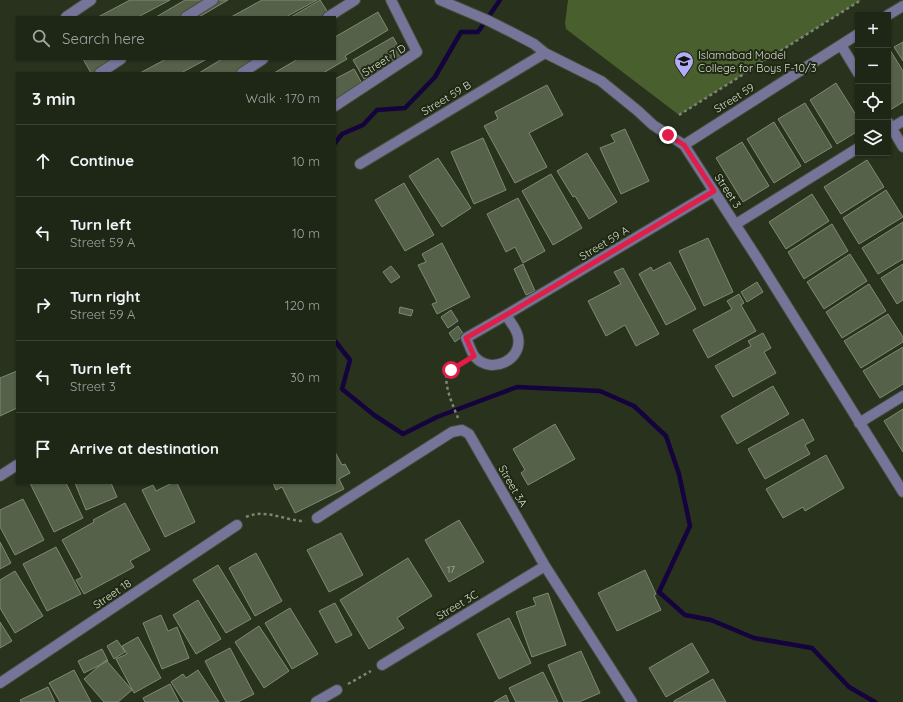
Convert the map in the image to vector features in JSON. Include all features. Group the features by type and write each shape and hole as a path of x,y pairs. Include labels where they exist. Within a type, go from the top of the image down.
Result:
{"street":[{"path":"67,16 91,0"},
{"path":"188,16 212,0"},
{"path":"330,16 355,0"},
{"name":"Street 7 D","path":"336,105 417,52 391,0"},
{"name":"Street 3","path":"440,0 513,33 534,44 545,53 601,81 653,125 684,145 736,224 903,492"},
{"path":"891,13 903,6"},
{"name":"Street 59","path":"684,145 855,36"},
{"path":"841,45 855,67"},
{"name":"Street 59 B","path":"360,164 545,53"},
{"path":"102,72 120,60"},
{"path":"244,72 262,60"},
{"path":"891,125 903,120"},
{"path":"891,129 903,147"},
{"path":"736,224 855,150"},
{"name":"Street 59 A","path":"474,356 466,338 714,191"},
{"path":"474,356 483,364 494,366 506,362 514,355 519,345 518,335 506,315"},
{"path":"859,423 903,396"},
{"path":"317,518 452,432 462,430"},
{"name":"Street 3A","path":"462,430 469,434 545,566 629,701"},
{"path":"0,476 16,466"},
{"name":"Street 18","path":"0,683 237,525"},
{"name":"Street 3C","path":"382,665 545,566"},
{"path":"316,702 337,690"}],"path":[{"path":"679,115 862,0"},
{"path":"462,430 448,390 447,373 474,356"},
{"path":"237,525 246,517 256,513 274,515 295,521 317,518"},
{"path":"337,690 382,665"}],"green space":[{"name":"Islamabad Model College for Boys F-10/3","path":"568,0 861,0 679,115 566,29 565,23"}],"building":[{"path":"130,0 170,0 140,16 100,16"},
{"path":"185,0 228,0 201,16 158,16"},
{"path":"262,0 317,0 288,16 233,16"},
{"path":"320,0 330,16 293,16"},
{"path":"378,12 388,30 345,56 347,59 325,72 276,72 296,60 336,60 336,36"},
{"path":"393,37 406,60 389,65 364,79 353,60"},
{"path":"903,42 903,61 894,47"},
{"path":"891,52 903,71 903,102 891,109"},
{"path":"84,60 123,60 103,72 90,72"},
{"path":"164,60 205,60 183,72 142,72"},
{"path":"220,60 264,60 244,72 201,72"},
{"path":"354,69 364,87 336,102 336,78"},
{"path":"836,83 855,113 855,133 837,144 810,100"},
{"path":"547,85 563,115 529,133 547,167 515,183 484,126 498,119 495,112"},
{"path":"805,103 832,147 805,163 778,119"},
{"path":"774,122 801,166 774,183 747,139"},
{"path":"625,129 649,181 621,194 600,148 615,142 611,135"},
{"path":"483,138 506,190 474,204 451,152"},
{"path":"742,142 769,186 743,202 716,158"},
{"path":"587,153 617,202 589,219 557,171"},
{"path":"438,158 471,208 442,227 409,176"},
{"path":"867,160 884,187 841,214 824,187"},
{"path":"551,174 582,228 553,245 522,191"},
{"path":"404,183 434,235 405,251 375,200"},
{"path":"886,190 903,217 859,244 843,218"},
{"path":"812,194 829,221 786,249 769,222"},
{"path":"518,198 545,251 523,263 515,247 506,252 487,214"},
{"path":"903,222 903,259 878,274 862,248"},
{"path":"832,224 848,251 804,279 788,252"},
{"path":"708,238 733,292 704,306 679,251"},
{"path":"442,243 470,297 437,314 432,304 437,302 418,265 426,262 422,254"},
{"path":"850,254 867,281 824,309 807,282"},
{"path":"670,262 696,309 666,325 639,274 651,267 653,271"},
{"path":"523,264 535,291 526,295 514,269"},
{"path":"903,264 903,300 897,304 881,278"},
{"path":"391,266 400,277 391,283 383,272"},
{"path":"623,268 659,334 636,346 625,325 606,336 588,301 621,284 614,272"},
{"path":"757,282 763,292 747,302 741,292"},
{"path":"869,284 886,311 842,338 826,312"},
{"path":"739,294 744,303 741,305 756,331 708,358 693,330 732,309 727,301"},
{"path":"400,307 413,310 411,316 399,313"},
{"path":"451,310 458,321 448,328 441,317"},
{"path":"888,314 903,337 903,342 861,368 844,341"},
{"path":"458,326 464,335 455,342 449,333"},
{"path":"763,333 771,348 764,352 776,373 733,397 715,366 751,346 748,341"},
{"path":"903,347 903,384 880,398 863,371"},
{"path":"16,371 16,408 0,416 0,378"},
{"path":"773,386 789,414 737,444 721,416"},
{"path":"903,409 903,452 884,421"},
{"path":"803,419 814,440 805,445 810,454 765,479 748,449"},
{"path":"555,424 575,459 528,485 521,473 525,470 513,449"},
{"path":"336,454 342,465 345,464 350,473 339,479 344,489 295,513 282,487 276,490 273,484 336,484"},
{"path":"826,455 844,488 805,511 803,507 783,518 766,489"},
{"path":"30,484 66,484 83,518 54,532"},
{"path":"75,484 111,484 117,497 86,510"},
{"path":"170,484 177,484 195,522 165,537 142,490 153,485 156,491"},
{"path":"23,499 44,540 15,555 0,527 0,510"},
{"path":"125,503 150,550 130,561 134,567 84,594 76,580 82,577 62,540 94,522 93,520"},
{"path":"459,520 484,562 449,582 425,540"},
{"path":"341,533 363,575 329,592 307,550"},
{"path":"0,542 11,563 0,569"},
{"path":"56,547 81,594 47,611 23,564"},
{"path":"256,553 282,601 255,616 229,568"},
{"path":"408,558 432,596 397,618 404,628 369,649 340,600"},
{"path":"218,565 251,619 226,633 193,580"},
{"path":"645,570 656,594 654,595 661,610 617,631 598,593"},
{"path":"15,571 43,616 15,633 0,608 0,580"},
{"path":"548,593 566,645 532,657 516,612 536,605 533,598"},
{"path":"198,600 221,639 196,654 173,615"},
{"path":"335,603 352,635 336,643 319,611"},
{"path":"290,608 318,654 292,669 265,623"},
{"path":"161,615 168,631 177,627 189,658 162,669 143,623"},
{"path":"509,618 531,663 499,679 477,634"},
{"path":"0,622 12,641 0,648"},
{"path":"259,626 289,671 264,688 235,642"},
{"path":"138,637 161,678 134,693 116,659 127,654 122,646"},
{"path":"117,640 125,652 114,659 107,646"},
{"path":"692,643 709,672 666,697 649,668"},
{"path":"230,648 254,694 238,702 226,702 205,661"},
{"path":"102,649 108,661 84,673 78,661"},
{"path":"581,651 600,693 579,702 564,702 548,665"},
{"path":"106,660 132,690 118,702 104,702 84,679"},
{"path":"74,670 91,702 60,702 49,683"},
{"path":"198,670 219,702 184,702 171,682 183,674 186,678"},
{"path":"543,672 558,702 516,702 509,688"},
{"path":"713,679 726,702 674,702 674,701"},
{"path":"170,684 179,702 145,702 143,698"},
{"path":"48,687 55,702 21,702 20,700"},
{"path":"506,695 509,702 494,702"}],"waterway":[{"path":"336,142 342,134 363,125 377,110 405,108 435,77 461,32 478,32 500,0"},
{"path":"336,342 350,360 342,389 374,415 403,434 437,417 517,387 600,391 634,406 666,436 679,474 690,526 659,592 685,615 711,620 754,638 812,648 849,687 875,702"}],"place":[{"name":"Islamabad Model College for Boys F-10/3","path":"684,78"}],"route":[{"path":"451,370 474,356 466,338 714,191 684,145 668,135"}]}
